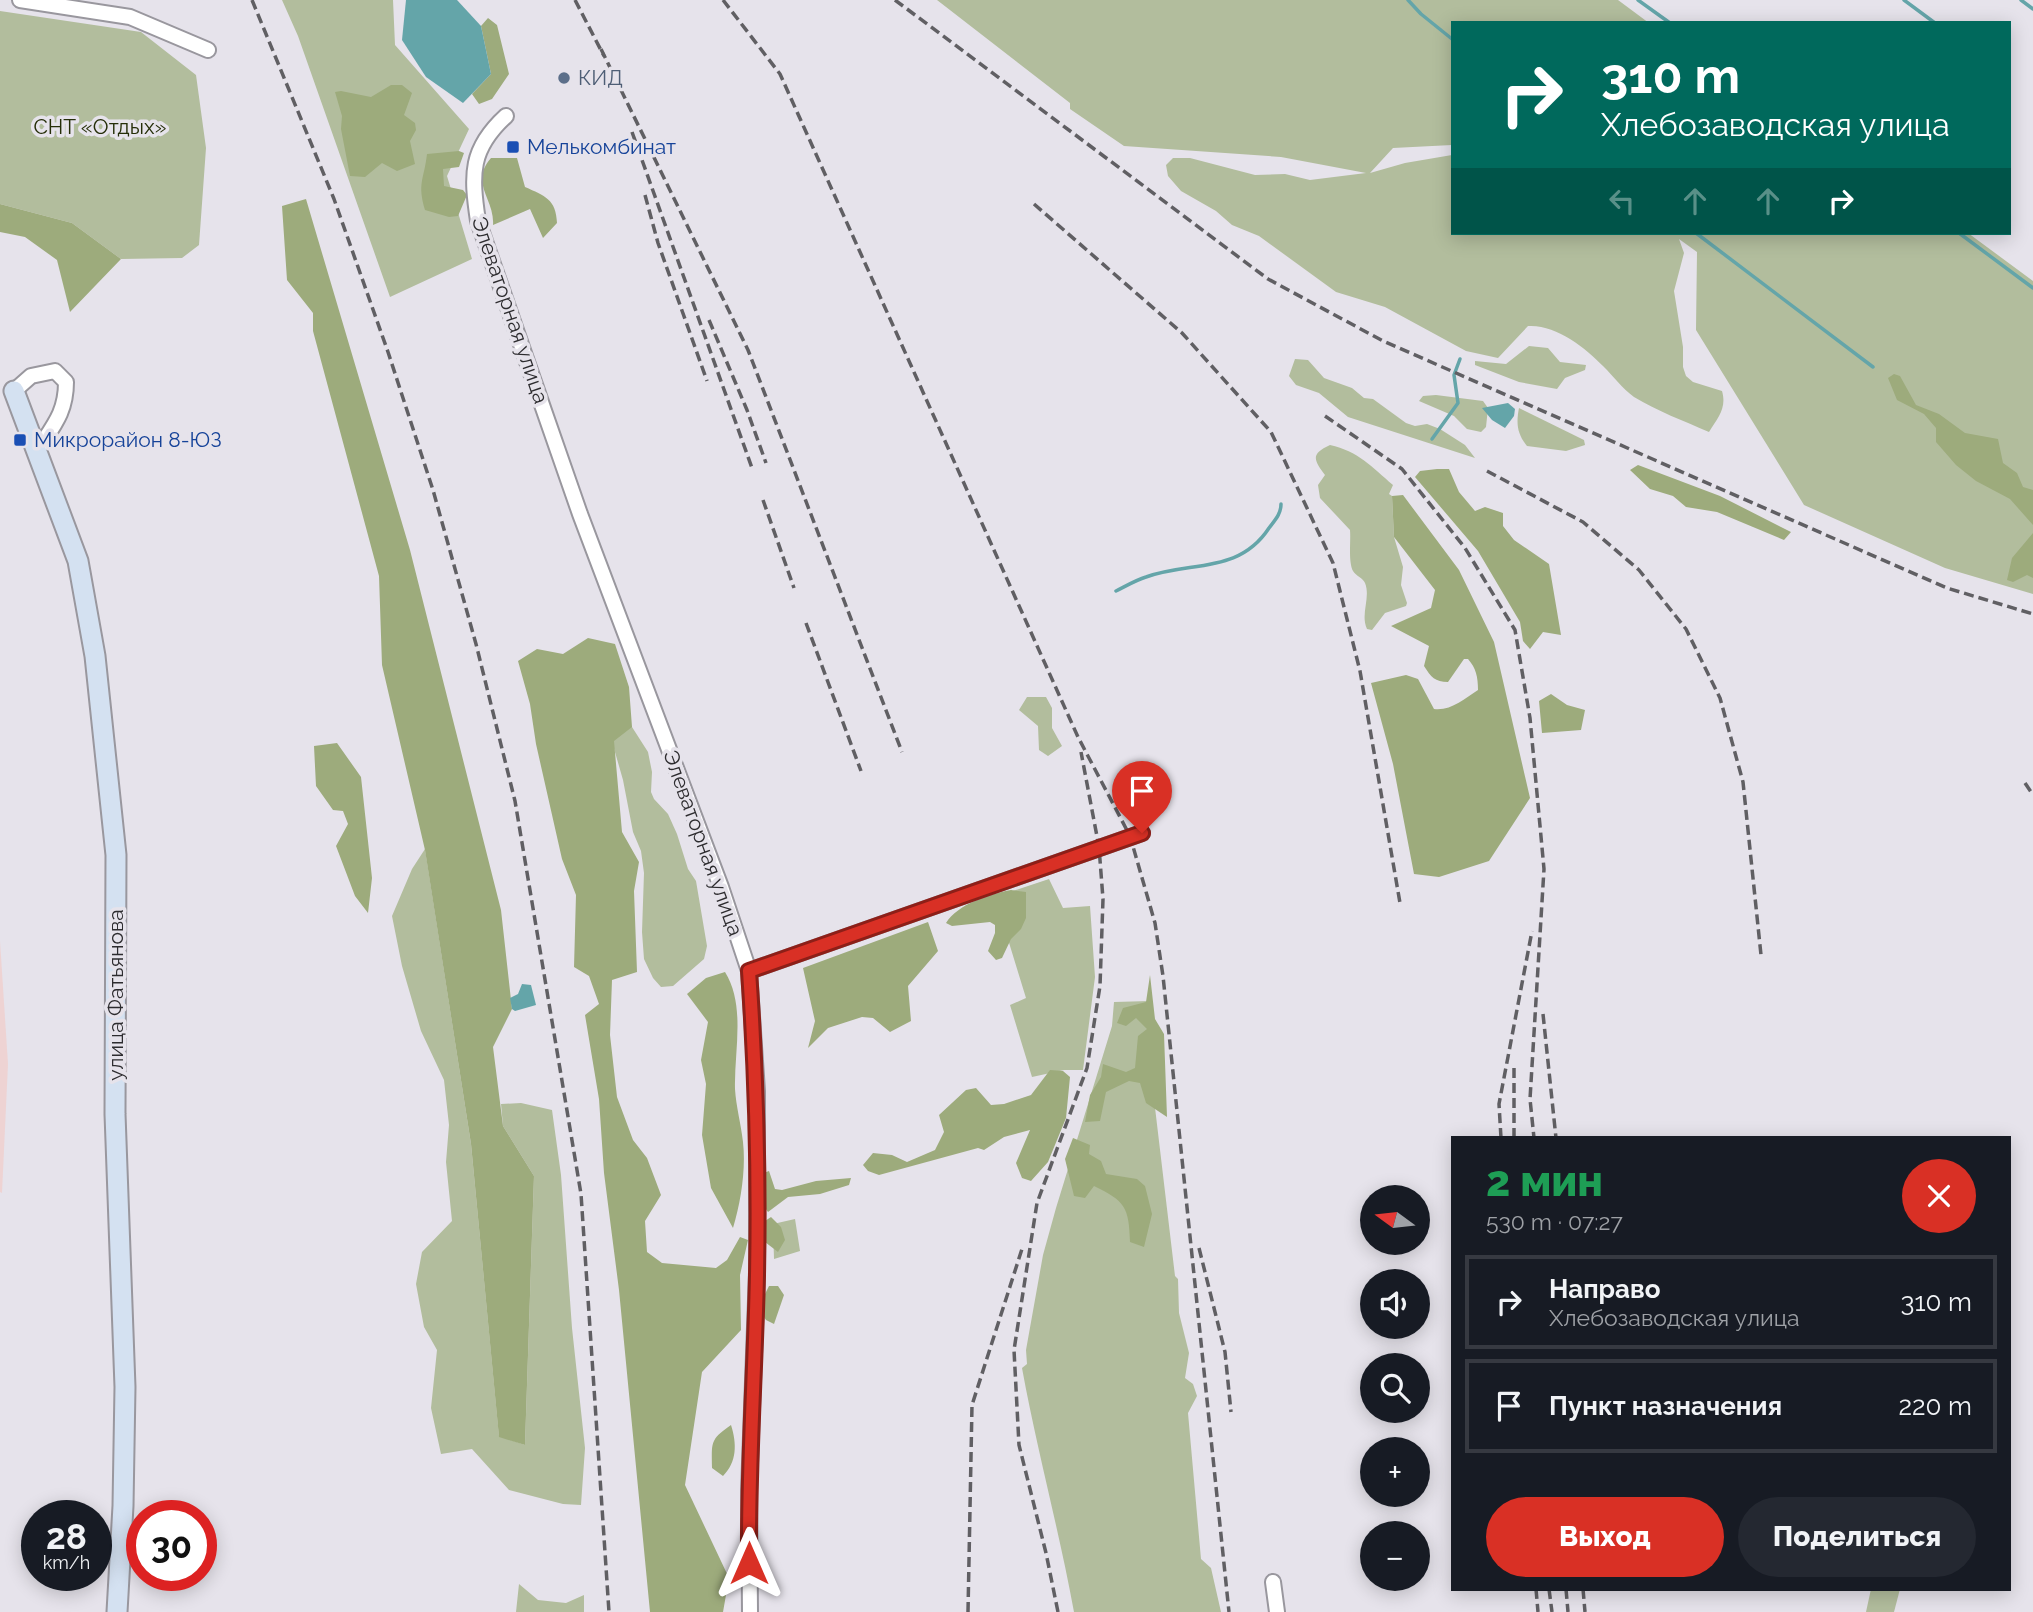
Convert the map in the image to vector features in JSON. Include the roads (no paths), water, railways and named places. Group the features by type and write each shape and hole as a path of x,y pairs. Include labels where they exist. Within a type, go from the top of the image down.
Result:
{"street":[{"path":"20,0 130,17 208,50"},
{"name":"Элеваторная улица","path":"506,116 488,133 477,154 473,191 478,221 580,514 721,887 749,971 757,1091 757,1272 749,1490 750,1612"},
{"path":"14,391 31,376 55,371 66,382 66,400 62,410 37,451"},
{"name":"улица Фатьянова","path":"14,391 78,561 95,656 117,855 115,1114 125,1387 123,1506 117,1612"},
{"path":"749,971 1142,833"},
{"path":"1273,1582 1277,1612"}],"water":[{"path":"406,0 457,0 481,26 491,74 463,103 426,77 402,40"},
{"path":"1508,403 1515,409 1514,416 1505,428 1492,420 1482,408"},
{"path":"522,984 531,985 536,1005 515,1011 510,998 518,994"}],"waterway":[{"path":"1408,0 1451,38"},
{"path":"1638,0 1667,21"},
{"path":"1904,0 1932,21"},
{"path":"2021,0 2033,9"},
{"path":"1699,235 1873,367"},
{"path":"1962,235 2033,288"},
{"path":"1432,439 1458,403 1454,375 1460,359"},
{"path":"1116,591 1146,577 1213,564 1243,553 1257,543 1279,514 1281,504"}],"railway":[{"path":"252,0 334,199 388,352 433,490 476,644 515,801 581,1194 609,1612"},
{"path":"575,0 604,56"},
{"path":"723,0 780,74 1078,737 1130,836 1155,923 1163,976 1229,1612"},
{"path":"895,0 1268,279 1383,341 1947,588 2033,614"},
{"path":"601,49 748,350 902,752"},
{"path":"632,132 752,468"},
{"path":"645,195 658,243 707,381"},
{"path":"1034,204 1182,333 1271,432 1333,563 1360,671 1400,903"},
{"path":"709,320 766,463"},
{"path":"1325,416 1402,469 1465,548 1515,630 1530,718 1544,869 1530,1099 1534,1136"},
{"path":"1487,471 1583,522 1639,570 1686,629 1720,698 1743,782 1761,955"},
{"path":"763,500 794,588"},
{"path":"806,623 861,771"},
{"path":"1058,1612 1019,1445 1014,1350 1037,1203 1087,1068 1100,986 1103,899 1099,847 1081,752"},
{"path":"2025,783 2033,795"},
{"path":"1501,1136 1499,1104 1532,931"},
{"path":"1543,1014 1556,1136"},
{"path":"1514,1068 1514,1136"},
{"path":"1199,1248 1225,1352 1231,1412"},
{"path":"968,1612 972,1405 1022,1249"},
{"path":"1536,1591 1538,1612"},
{"path":"1549,1591 1552,1612"},
{"path":"1566,1591 1568,1612"},
{"path":"1583,1591 1585,1612"}],"place":[{"name":"КИД","path":"564,78"},
{"name":"Мелькомбинат","path":"513,147"},
{"name":"Микрорайон 8-ЮЗ","path":"20,440"}],"park label":[{"name":"СНТ «Отдых»","path":"100,127"}]}
